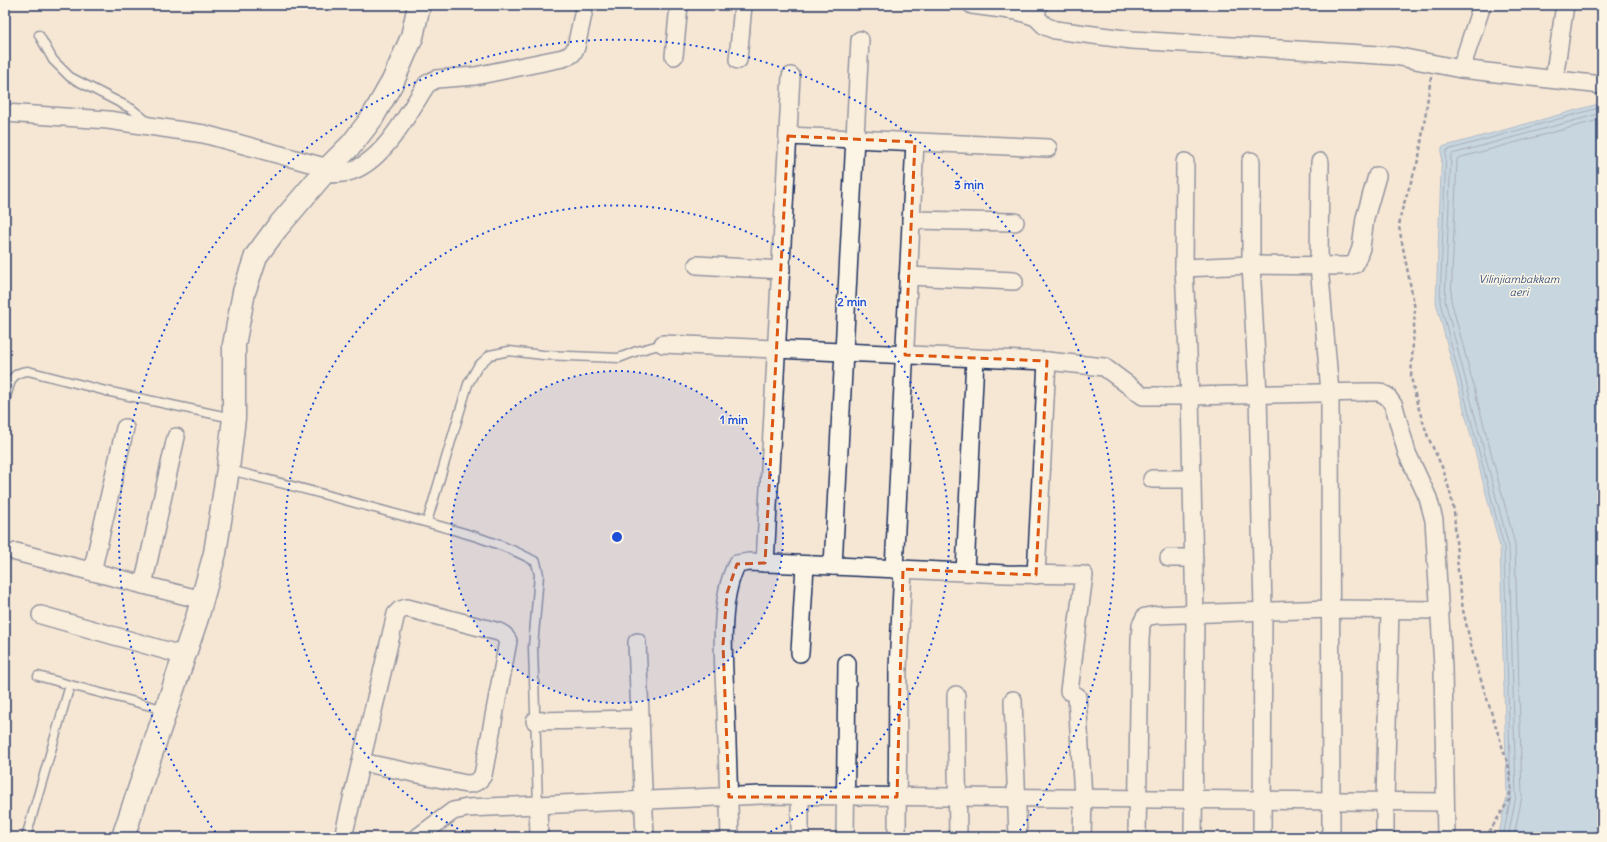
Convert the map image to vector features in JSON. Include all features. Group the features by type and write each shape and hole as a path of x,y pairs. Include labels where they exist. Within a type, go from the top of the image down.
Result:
{"street":[{"path":"123,837 185,656 216,553 234,418 234,345 244,292 256,256 276,229 326,171 352,144 372,118 389,87 412,37 419,5"},
{"path":"5,113 108,120 204,134 326,171 347,172 366,163 388,142 402,124 427,84 431,81 436,79 475,76 563,58 572,54 576,48 585,5"},
{"path":"674,56 679,5"},
{"path":"738,60 743,5"},
{"path":"972,5 1018,11 1037,11 1045,26 1055,30 1132,40 1395,56 1432,65 1602,85"},
{"path":"1462,69 1482,5"},
{"path":"1554,80 1565,5"},
{"path":"833,566 860,40"},
{"path":"765,563 791,76"},
{"path":"788,136 1048,148"},
{"path":"897,837 899,569 905,355 915,142"},
{"path":"1251,161 1251,265 1258,394 1263,610 1262,837"},
{"path":"1185,162 1184,268 1190,396 1195,614 1192,837"},
{"path":"1320,162 1319,265 1330,392 1330,837"},
{"path":"1184,268 1251,265 1348,266 1355,264 1361,248 1365,218 1377,176"},
{"path":"911,220 1015,222"},
{"path":"697,265 781,270"},
{"path":"908,276 1014,282"},
{"path":"663,344 1047,361 1104,367 1143,396 1330,392 1379,392 1387,396 1394,406 1407,453 1428,498 1434,520 1444,683 1446,837"},
{"path":"965,572 975,358"},
{"path":"1036,574 1047,361"},
{"path":"92,572 125,428"},
{"path":"143,585 176,437"},
{"path":"1152,479 1192,479"},
{"path":"16,552 202,600"},
{"path":"1169,558 1194,558"},
{"path":"730,837 724,645 727,593 732,573 737,564 749,562 965,572 1084,575 1073,693 1083,798 1082,837"},
{"path":"800,653 804,565"},
{"path":"343,837 396,614 400,610 407,608 499,632 504,635 508,641 483,775 480,780 473,784 466,784 361,762"},
{"path":"1137,837 1141,625 1146,617 1156,615 1330,608 1440,610"},
{"path":"1385,837 1390,610"},
{"path":"41,615 185,656"},
{"path":"637,642 645,837"},
{"path":"845,837 847,663"},
{"path":"956,695 958,837"},
{"path":"1013,700 1018,837"},
{"path":"536,721 640,719"},
{"path":"436,837 459,819 464,809 466,784"},
{"path":"800,796 800,837"},
{"path":"418,837 453,811 464,809 729,797 846,796 1445,802"},
{"path":"538,806 539,837"}],"lane":[{"path":"39,35 53,60 70,77 132,109 154,127"},
{"path":"427,522 468,384 478,366 490,355 509,351 550,356 619,358 637,351 663,344"},
{"path":"5,401 11,380 15,374 28,371 106,391 234,418"},
{"path":"228,469 305,488 427,522 473,536 524,555 536,562 539,575 533,647 538,806"},
{"path":"38,676 166,710"},
{"path":"26,837 70,685"}],"path":[{"path":"1432,65 1419,157 1401,213 1399,227 1415,309 1411,377 1417,403 1428,438 1443,468 1450,492 1454,511 1458,570 1463,610 1474,658 1509,768 1511,786 1509,800 1486,837"}],"highlighted area":[{"path":"788,136 915,142 905,355 1047,361 1036,575 903,569 897,797 729,797 723,645 727,593 737,564 765,563"}],"water":[{"name":"Vilinjiambakkam aeri","path":"1602,103 1602,837 1498,837 1507,796 1500,547 1436,302 1442,147"}]}
